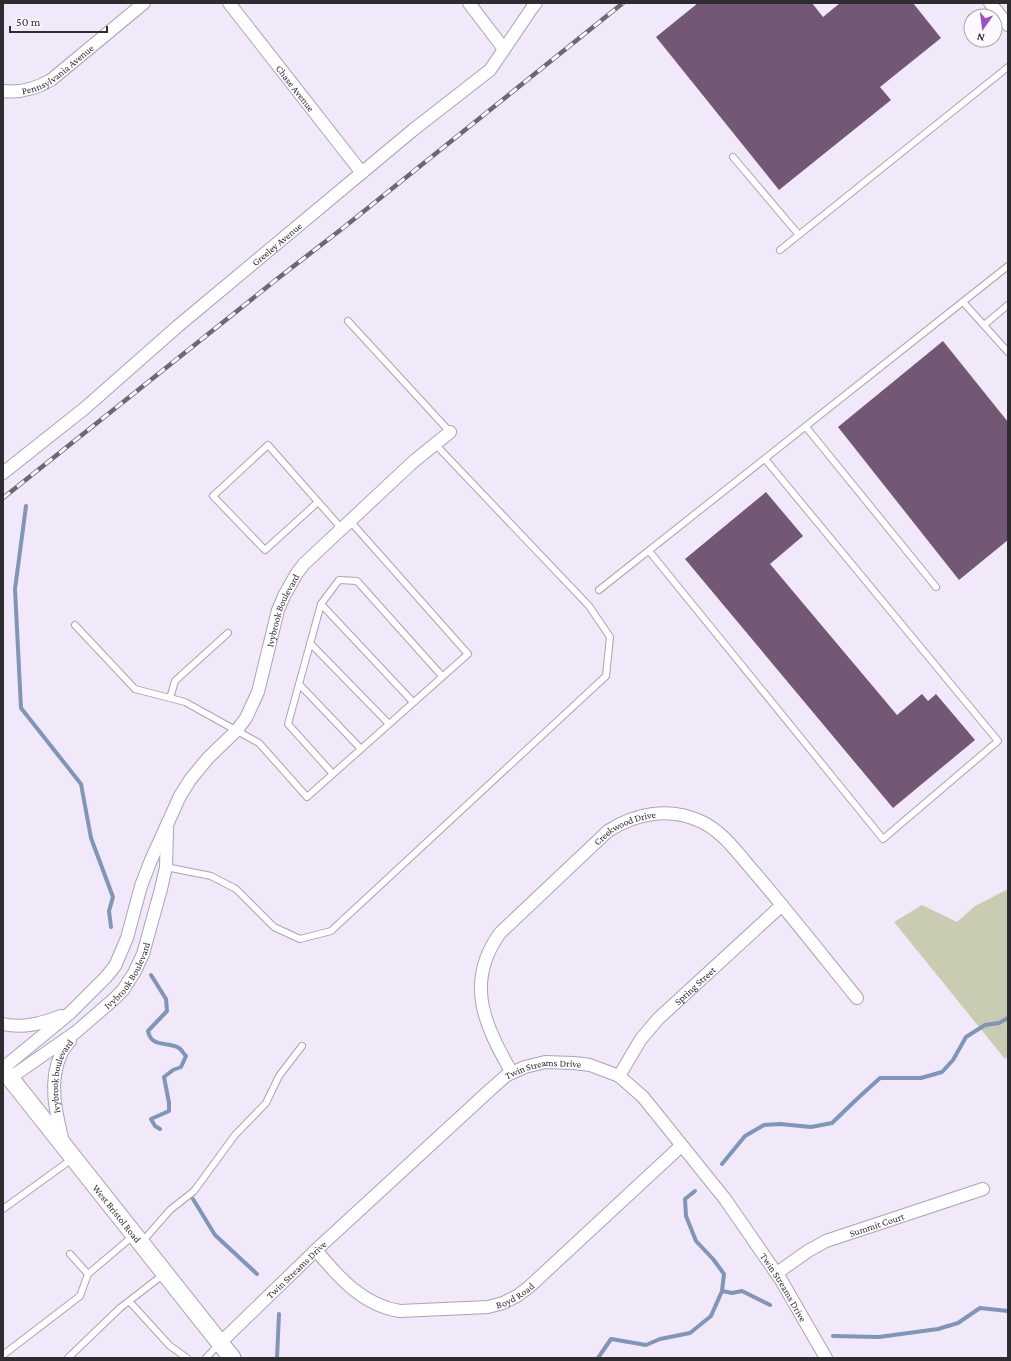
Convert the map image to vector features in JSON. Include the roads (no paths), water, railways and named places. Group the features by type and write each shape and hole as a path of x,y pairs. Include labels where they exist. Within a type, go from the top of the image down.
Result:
{"main road":[{"name":"West Bristol Road","path":"5,1072 232,1358"}],"street":[{"name":"Pennsylvania Avenue","path":"3,91 28,90 41,86 51,80 144,3"},
{"name":"Chase Avenue","path":"229,3 362,173"},
{"path":"469,3 504,49"},
{"name":"Greeley Avenue","path":"3,473 85,408 178,326 413,130 490,70 536,3"},
{"path":"990,3 1008,25"},
{"name":"Ivybrook Boulevard","path":"5,1072 70,1013 106,978 115,966 127,938 141,886 180,796 190,780 208,758 237,730 246,718 258,692 278,610 297,573 304,564 413,462 450,432"},
{"name":"Creekwood Drive","path":"512,1073 490,1032 480,998 480,980 484,961 492,943 500,933 608,831 622,822 649,814 669,813 701,821 725,839 782,905 857,998"},
{"name":"Ivybrook Boulevard","path":"5,1072 76,1032 123,990 143,954 166,867 167,826"},
{"name":"Spring Street","path":"619,1076 641,1039 658,1019 782,905"},
{"path":"3,1024 25,1026 37,1024 70,1013"},
{"name":"Ivybrook boulevard","path":"69,1152 54,1100 54,1086 61,1053 76,1032"},
{"name":"Twin Streams Drive","path":"220,1343 316,1250 507,1075 545,1062 562,1062 590,1065 619,1076 643,1097 725,1199 794,1301 826,1358"},
{"name":"Boyd Road","path":"316,1250 328,1265 352,1289 378,1305 388,1309 400,1311 488,1307 503,1303 529,1287 682,1146"},
{"name":"Summit Court","path":"776,1273 808,1251 826,1241 983,1188"}],"lane":[{"path":"780,250 1008,67"},
{"path":"733,157 799,235"},
{"path":"599,590 1008,266"},
{"path":"962,302 1008,352"},
{"path":"984,325 1008,305"},
{"path":"348,321 450,432"},
{"path":"806,426 936,587"},
{"path":"166,867 211,876 236,889 274,927 300,939 331,931 606,676 610,637 589,606 435,444"},
{"path":"75,625 135,689 185,702 259,743 308,797 468,654 346,525 318,502 268,445 213,496 265,550 318,502"},
{"path":"649,551 882,839 998,742 765,459"},
{"path":"333,774 288,724 321,604 339,580 357,581 442,676"},
{"path":"321,604 414,702"},
{"path":"170,698 175,681 228,633"},
{"path":"310,642 389,724"},
{"path":"299,684 361,749"},
{"path":"3,1355 80,1296 88,1274 137,1239 194,1191 235,1135 266,1103 279,1076 302,1046"},
{"path":"3,1209 69,1152"},
{"path":"70,1254 88,1274"},
{"path":"68,1358 120,1308 165,1273"},
{"path":"129,1301 170,1346 188,1358"},
{"path":"206,1358 220,1343"}],"waterway":[{"path":"26,506 15,589 21,708 81,784 91,838 113,897 109,911 111,927"},
{"path":"151,975 166,999 167,1011 148,1031 150,1036 155,1042 181,1049 186,1056 181,1067 173,1070 164,1077 169,1111 151,1119 155,1126 160,1129"},
{"path":"722,1164 745,1136 764,1125 780,1124 811,1127 832,1123 880,1078 921,1078 942,1072 953,1060 966,1037 985,1025 999,1023 1008,1018"},
{"path":"598,1358 611,1339 646,1345 660,1339 690,1333 711,1316 722,1291 724,1274 713,1259 696,1241 686,1216 685,1199 695,1191"},
{"path":"193,1199 215,1235 257,1274"},
{"path":"722,1291 732,1293 742,1291 770,1305"},
{"path":"833,1336 879,1337 938,1329 958,1323 980,1308 1008,1311"},
{"path":"277,1358 279,1314"}],"railway":[{"path":"3,498 623,3"}]}
